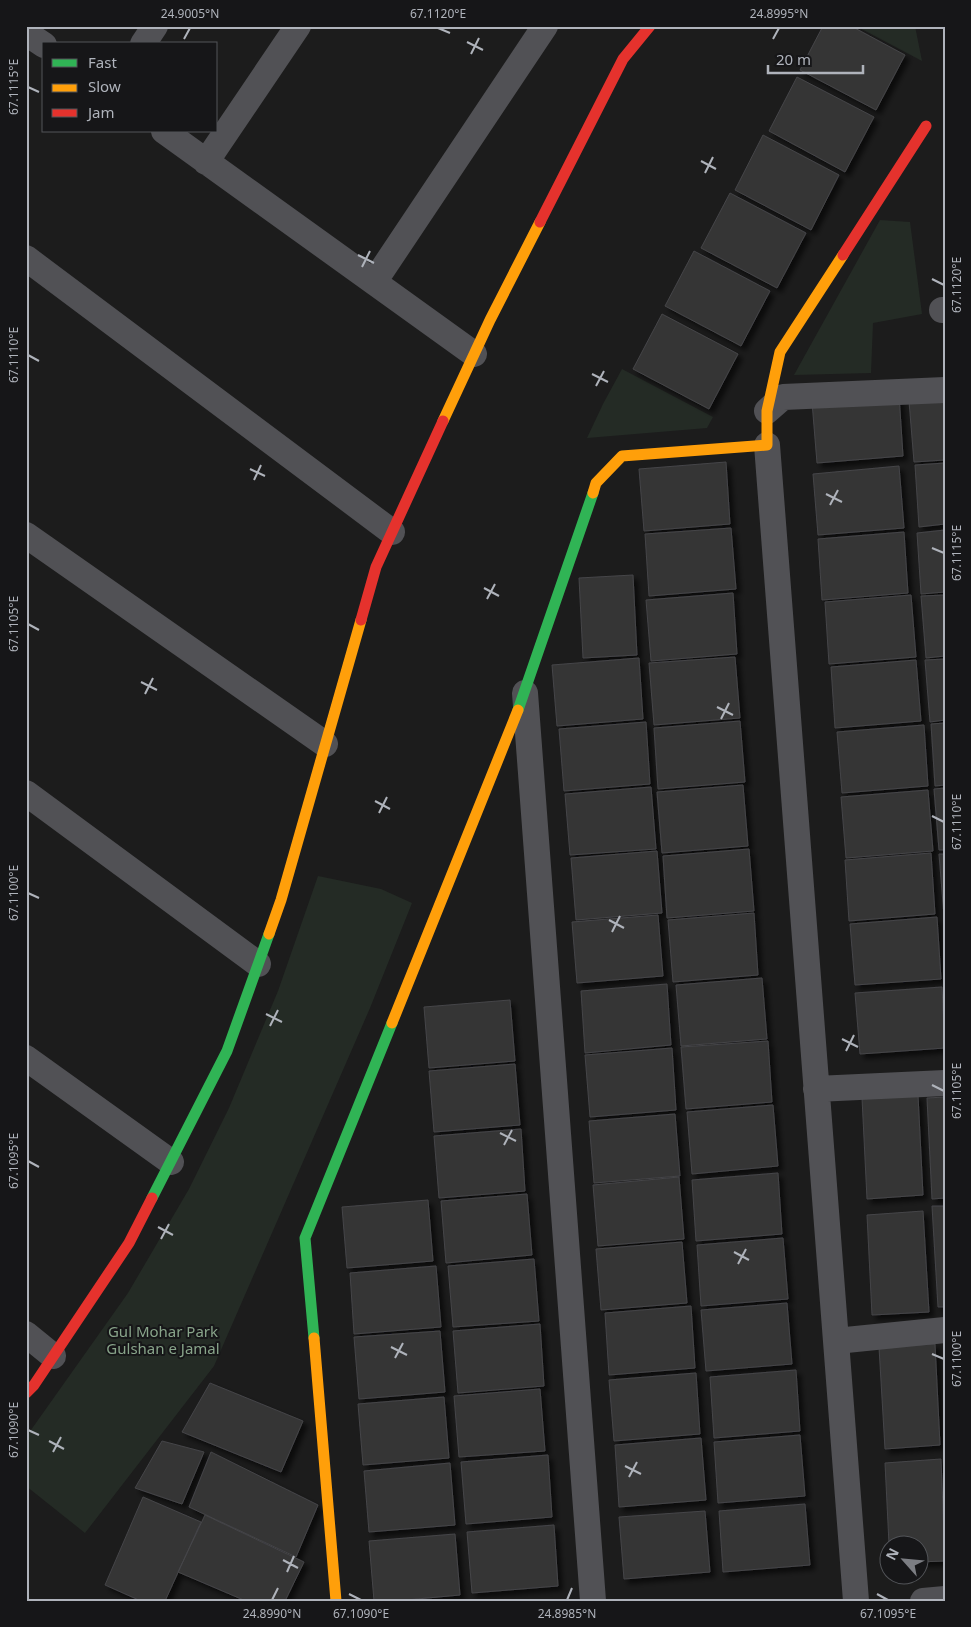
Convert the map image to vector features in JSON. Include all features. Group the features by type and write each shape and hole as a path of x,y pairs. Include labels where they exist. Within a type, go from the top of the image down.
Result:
{"street":[{"path":"144,42 155,26"},
{"path":"206,162 298,26"},
{"path":"374,282 545,26"},
{"path":"26,1393 34,1385 129,1243 227,1050 281,900 376,567 474,354 624,60 650,26"},
{"path":"26,33 42,44"},
{"path":"856,1601 816,1089 768,445 767,410 780,352 926,126"},
{"path":"165,132 474,354"},
{"path":"26,258 392,532"},
{"path":"767,410 783,397 945,390"},
{"path":"336,1601 305,1238 525,692 596,483 622,456 768,445"},
{"path":"26,534 325,744"},
{"path":"525,692 594,1601"},
{"path":"26,794 258,964"},
{"path":"26,1058 171,1162"},
{"path":"816,1089 945,1083"},
{"path":"836,1340 945,1330"},
{"path":"26,1334 53,1356"},
{"path":"923,1601 945,1599"}],"green space":[{"path":"856,26 915,26 922,61"},
{"path":"880,220 910,222 922,314 873,323 871,373 794,375"},
{"path":"622,369 713,417 707,428 587,438"},
{"name":"Gul Mohar Park Gulshan e Jamal","path":"318,876 381,889 412,903 370,1008 214,1366 85,1533 26,1486 26,1437 128,1293 189,1189 229,1108 278,991"}],"building":[{"path":"823,26 851,26 905,55 876,110 800,70"},
{"path":"797,77 874,117 845,172 769,131"},
{"path":"763,135 839,175 811,230 735,190"},
{"path":"730,193 806,233 777,288 701,248"},
{"path":"694,251 770,291 741,346 665,306"},
{"path":"662,314 738,354 709,409 633,369"},
{"path":"899,395 903,456 817,463 812,402"},
{"path":"945,398 945,460 914,462 909,401"},
{"path":"726,462 730,524 644,531 639,469"},
{"path":"945,463 945,524 919,527 915,465"},
{"path":"899,466 904,528 818,535 813,474"},
{"path":"731,528 736,589 649,596 645,534"},
{"path":"945,530 945,592 921,594 917,533"},
{"path":"904,532 908,593 822,600 818,539"},
{"path":"633,575 637,655 583,658 579,578"},
{"path":"733,593 737,654 651,661 646,600"},
{"path":"911,595 916,657 829,664 825,602"},
{"path":"945,595 945,656 926,658 921,596"},
{"path":"735,657 740,718 654,725 649,663"},
{"path":"639,658 643,719 557,726 552,665"},
{"path":"945,659 945,720 930,722 925,660"},
{"path":"916,660 921,721 835,728 831,667"},
{"path":"740,721 745,782 658,789 654,728"},
{"path":"646,722 650,784 564,791 559,729"},
{"path":"945,723 945,785 935,786 931,724"},
{"path":"924,725 928,786 842,793 837,732"},
{"path":"743,785 748,846 662,853 657,792"},
{"path":"651,787 656,849 570,855 565,794"},
{"path":"945,788 945,850 939,850 934,789"},
{"path":"928,790 933,851 846,858 841,797"},
{"path":"749,849 754,911 667,918 663,856"},
{"path":"657,851 662,913 576,920 571,858"},
{"path":"931,853 935,914 849,921 845,860"},
{"path":"939,854 945,854 945,916 944,916"},
{"path":"754,913 758,975 673,982 668,920"},
{"path":"658,915 663,976 577,983 572,922"},
{"path":"937,917 941,979 855,985 850,924"},
{"path":"762,978 767,1039 681,1046 676,985"},
{"path":"667,984 671,1045 585,1053 581,991"},
{"path":"942,987 945,1048 860,1054 855,993"},
{"path":"510,1000 515,1061 429,1068 424,1007"},
{"path":"768,1041 772,1102 686,1109 681,1047"},
{"path":"672,1048 676,1110 590,1117 585,1055"},
{"path":"515,1064 520,1125 434,1132 429,1071"},
{"path":"918,1095 923,1195 867,1199 862,1098"},
{"path":"945,1097 945,1198 932,1199 927,1098"},
{"path":"773,1105 778,1166 692,1174 687,1112"},
{"path":"675,1114 680,1176 594,1183 589,1121"},
{"path":"521,1129 525,1191 439,1198 434,1136"},
{"path":"778,1173 782,1234 696,1241 692,1180"},
{"path":"679,1177 684,1239 598,1246 593,1185"},
{"path":"527,1194 532,1255 446,1263 441,1201"},
{"path":"428,1200 433,1261 347,1268 342,1207"},
{"path":"932,1206 945,1206 945,1307 938,1307"},
{"path":"923,1211 929,1312 872,1315 867,1215"},
{"path":"783,1238 788,1299 701,1306 697,1245"},
{"path":"682,1242 687,1303 601,1310 596,1249"},
{"path":"534,1259 539,1321 453,1327 448,1266"},
{"path":"436,1266 441,1327 354,1334 350,1273"},
{"path":"787,1303 792,1364 706,1371 701,1310"},
{"path":"691,1306 695,1368 609,1375 605,1313"},
{"path":"540,1324 544,1386 458,1393 453,1331"},
{"path":"440,1331 445,1392 359,1399 354,1337"},
{"path":"935,1344 940,1445 885,1449 879,1347"},
{"path":"796,1370 800,1431 714,1438 710,1377"},
{"path":"696,1373 700,1434 614,1441 609,1380"},
{"path":"210,1383 303,1421 281,1472 182,1432"},
{"path":"540,1389 545,1451 459,1457 454,1396"},
{"path":"444,1397 449,1458 363,1465 358,1404"},
{"path":"800,1435 805,1496 718,1503 714,1442"},
{"path":"701,1438 706,1500 619,1507 615,1445"},
{"path":"162,1441 204,1452 182,1504 135,1488"},
{"path":"211,1452 318,1505 296,1557 189,1507"},
{"path":"548,1455 552,1517 466,1524 461,1462"},
{"path":"941,1459 945,1561 928,1562 928,1534 889,1534 885,1463"},
{"path":"450,1463 455,1525 369,1532 364,1471"},
{"path":"143,1497 201,1522 165,1601 141,1601 105,1585"},
{"path":"805,1504 810,1565 723,1572 719,1511"},
{"path":"705,1511 710,1572 624,1579 619,1517"},
{"path":"205,1515 304,1562 285,1601 246,1601 178,1572"},
{"path":"554,1525 558,1586 472,1593 467,1532"},
{"path":"455,1534 460,1595 374,1601 369,1541"}],"traffic: fast":[{"path":"518,710 593,493"},
{"path":"152,1198 227,1051 269,934"},
{"path":"314,1338 305,1238 392,1023"}],"traffic: slow":[{"path":"443,421 490,320 540,222"},
{"path":"593,493 596,483 622,456 767,445 767,411 780,352 843,255"},
{"path":"269,934 281,900 361,620"},
{"path":"392,1023 518,710"},
{"path":"314,1338 336,1601"}],"traffic: jam":[{"path":"540,222 623,59 650,26"},
{"path":"843,255 926,126"},
{"path":"361,620 376,567 443,421"},
{"path":"26,1393 34,1385 129,1243 152,1198"}]}
